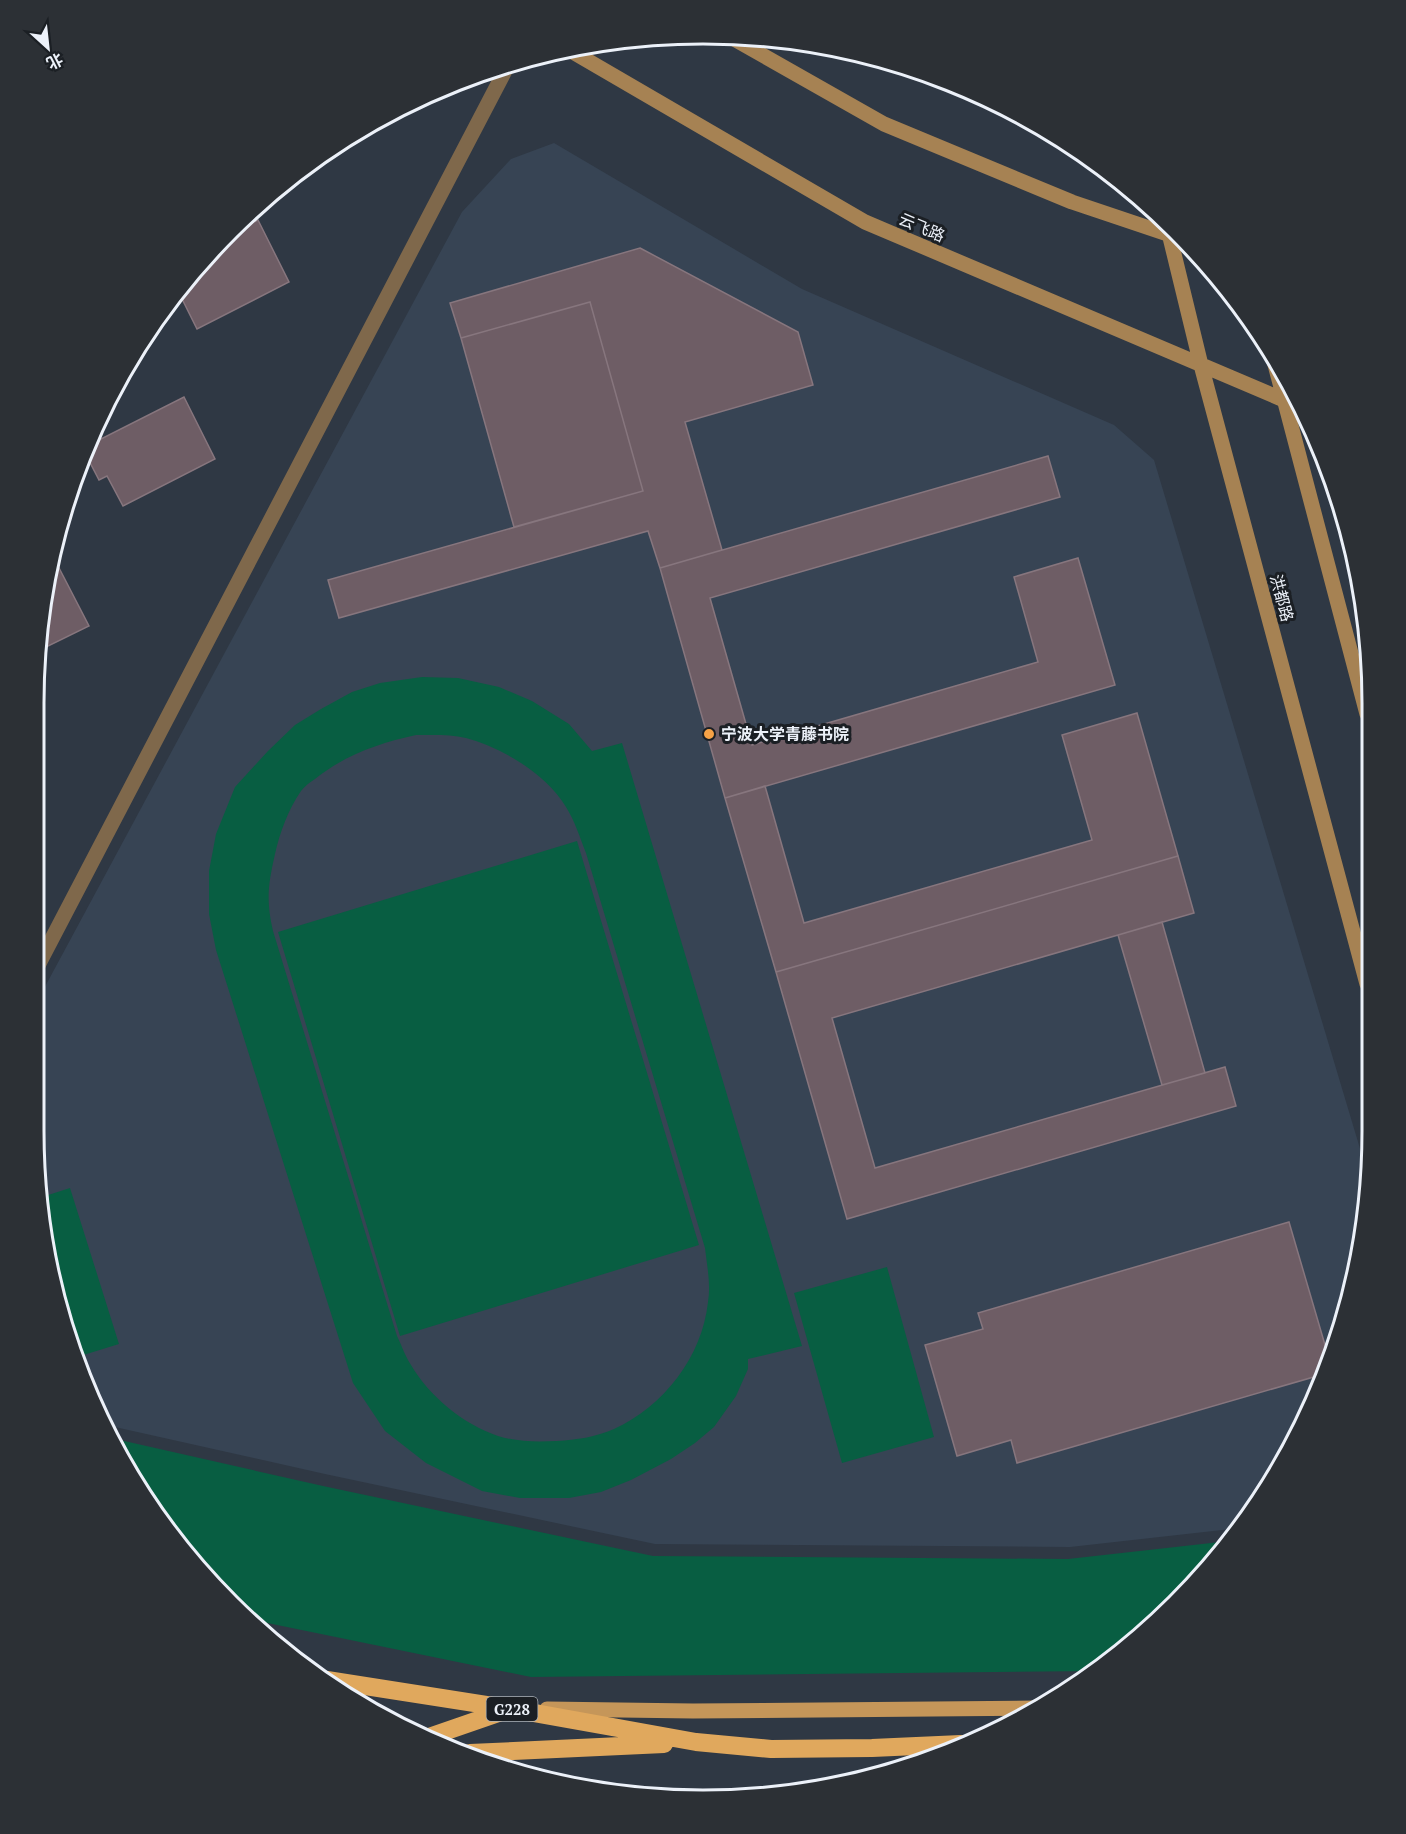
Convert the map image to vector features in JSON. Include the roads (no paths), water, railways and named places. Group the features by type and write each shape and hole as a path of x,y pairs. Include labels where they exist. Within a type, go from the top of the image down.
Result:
{"highway":[{"name":"G228","path":"342,1682 512,1708 696,1742 771,1749 943,1745"},
{"path":"438,1734 512,1708"},
{"path":"482,1752 696,1742"}],"main road":[{"path":"745,45 884,124 1072,202 1156,224"},
{"name":"云飞路","path":"578,55 865,222 1288,400"},
{"name":"洪都路","path":"1170,238 1201,365 1362,965"},
{"path":"1291,406 1362,693"},
{"path":"512,1708 693,1712 1021,1708"}],"street":[{"path":"44,954 503,74"}],"place":[{"name":"宁波大学青藤书院","path":"709,734"}]}
